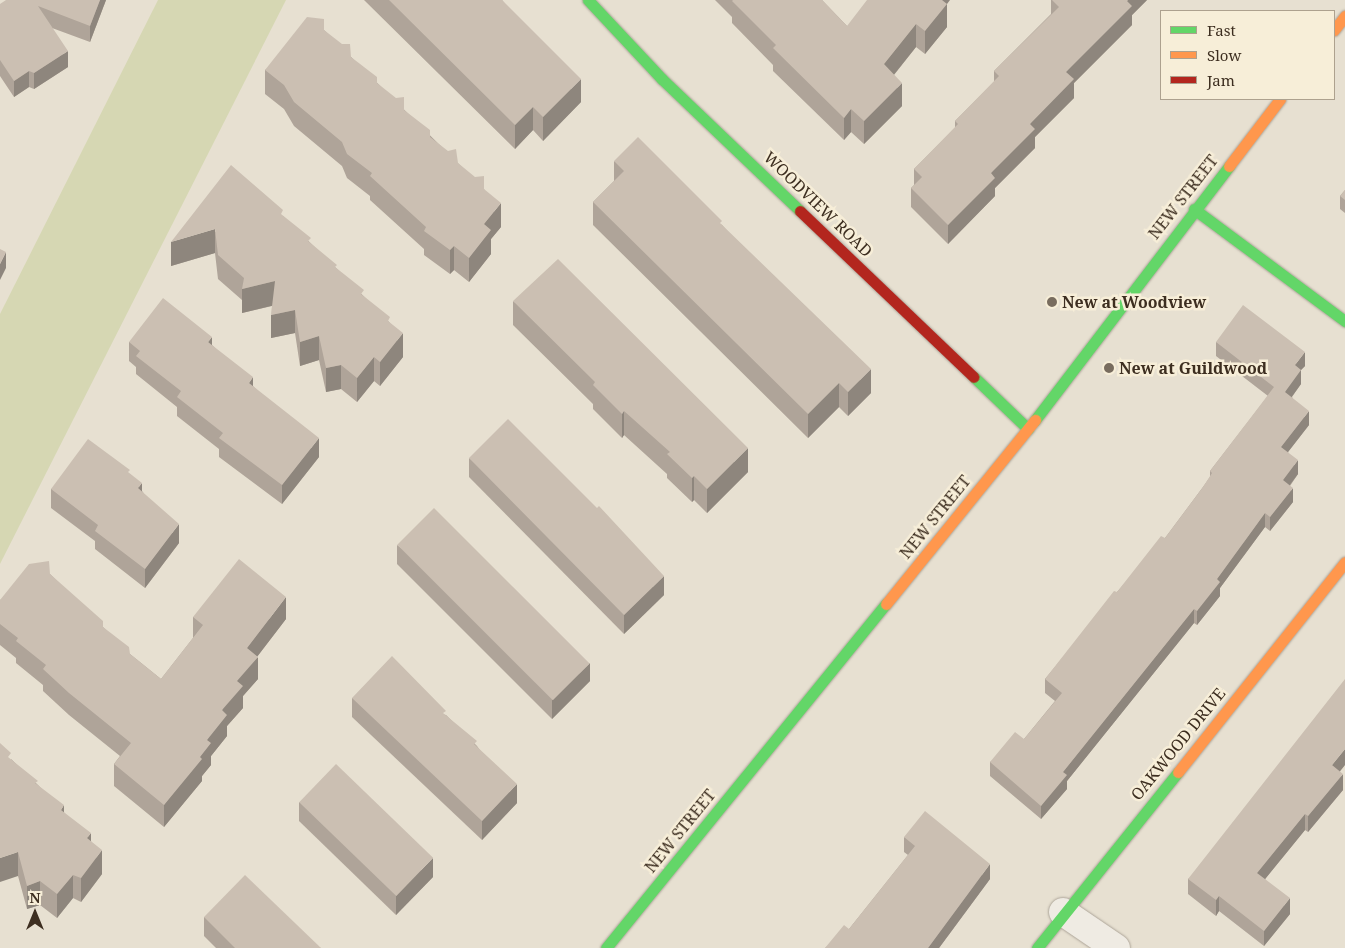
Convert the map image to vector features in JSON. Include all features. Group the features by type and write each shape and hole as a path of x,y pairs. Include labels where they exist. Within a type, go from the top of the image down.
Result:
{"street":[{"name":"WOODVIEW ROAD","path":"588,0 662,78 1028,428"},
{"path":"1335,29 1345,16"},
{"name":"NEW STREET","path":"606,948 1028,428 1279,100"},
{"path":"1194,209 1345,321"},
{"name":"OAKWOOD DRIVE","path":"1037,948 1063,912 1345,562"},
{"path":"1063,912 1116,948"}],"green space":[{"path":"158,0 286,0 0,564 0,314"}],"building":[{"path":"6,0 100,0 90,26 38,6 68,51 34,73 29,71 14,81 0,60 0,4"},
{"path":"389,0 502,0 581,79 543,117 533,107 515,125"},
{"path":"733,0 822,0 847,26 867,0 942,0 947,4 925,31 916,24 884,64 902,83 864,121 851,109 844,118 773,48 776,45"},
{"path":"1052,0 1128,0 1132,6 1066,72 1074,79 1030,124 1035,129 991,173 995,178 948,225 911,188 922,177 914,169 958,124 955,121 999,76 994,71 1059,7"},
{"path":"307,17 324,19 324,30 342,44 350,44 351,57 377,77 377,83 396,98 404,97 404,110 430,130 430,137 448,151 456,149 458,163 475,177 484,176 484,189 501,203 484,224 491,230 469,258 454,246 450,250 424,231 426,227 370,176 372,173 347,154 342,142 294,102 284,85 265,70"},
{"path":"638,137 722,221 720,223 871,369 848,392 839,383 808,414 593,202 624,171 614,161"},
{"path":"231,165 283,210 281,214 311,238 308,241 337,265 335,267 364,290 361,294 390,317 388,321 403,333 380,362 374,357 357,378 341,365 326,368 319,336 300,342 295,310 271,315 275,281 242,289 244,278 218,255 215,229 171,242"},
{"path":"1345,190 1345,200 1340,196"},
{"path":"0,249 6,252 0,264"},
{"path":"558,259 748,448 707,489 694,476 692,478 667,454 670,452 624,411 622,414 593,385 595,382 513,301"},
{"path":"163,298 212,337 208,342 253,377 249,383 319,438 282,485 219,438 223,433 177,397 181,391 136,356 140,351 129,342"},
{"path":"1243,305 1305,352 1295,365 1301,370 1285,392 1309,411 1281,447 1298,460 1283,480 1293,488 1270,517 1265,513 1217,579 1220,582 1197,611 1194,609 1063,772 1067,775 1041,806 990,762 1015,732 1024,739 1062,693 1045,679 1114,591 1117,592 1161,536 1165,538 1203,487 1212,473 1210,471 1274,387 1216,342"},
{"path":"508,419 597,508 599,506 664,576 624,615 469,458"},
{"path":"88,439 130,470 128,472 142,483 138,488 179,524 145,569 95,531 98,525 51,489"},
{"path":"434,508 590,664 553,700 397,545"},
{"path":"239,559 286,597 247,648 258,657 237,681 243,686 222,710 227,715 207,740 211,743 200,757 202,759 164,805 114,764 131,743 69,693 43,669 46,665 16,641 18,638 0,624 0,600 29,564 49,561 50,574 103,621 103,627 129,647 130,654 161,679 203,625 193,617"},
{"path":"392,656 446,711 443,713 477,741 474,744 517,784 482,821 352,698"},
{"path":"1345,679 1345,749 1332,765 1343,774 1308,816 1305,814 1257,873 1290,898 1264,931 1219,896 1216,900 1188,879"},
{"path":"0,743 11,753 8,757 38,781 35,783 64,805 61,810 91,833 87,838 102,850 81,878 73,875 57,894 40,881 27,886 18,852 0,858"},
{"path":"336,764 433,858 396,896 299,802"},
{"path":"925,811 990,864 928,948 825,948 844,925 849,929 915,846 904,837"},
{"path":"245,875 321,948 235,948 204,917"}],"traffic: fast":[{"path":"588,0 662,79 800,211"},
{"path":"1035,420 1229,166"},
{"path":"1194,209 1345,321"},
{"path":"974,377 1028,429"},
{"path":"606,948 886,604"},
{"path":"1037,948 1178,772"}],"traffic: slow":[{"path":"1335,29 1345,16"},
{"path":"1229,166 1279,100"},
{"path":"886,604 1035,420"},
{"path":"1178,772 1345,562"}],"traffic: jam":[{"path":"800,211 974,377"}],"place":[{"name":"New at Woodview","path":"1052,302"},
{"name":"New at Guildwood","path":"1109,368"}]}
